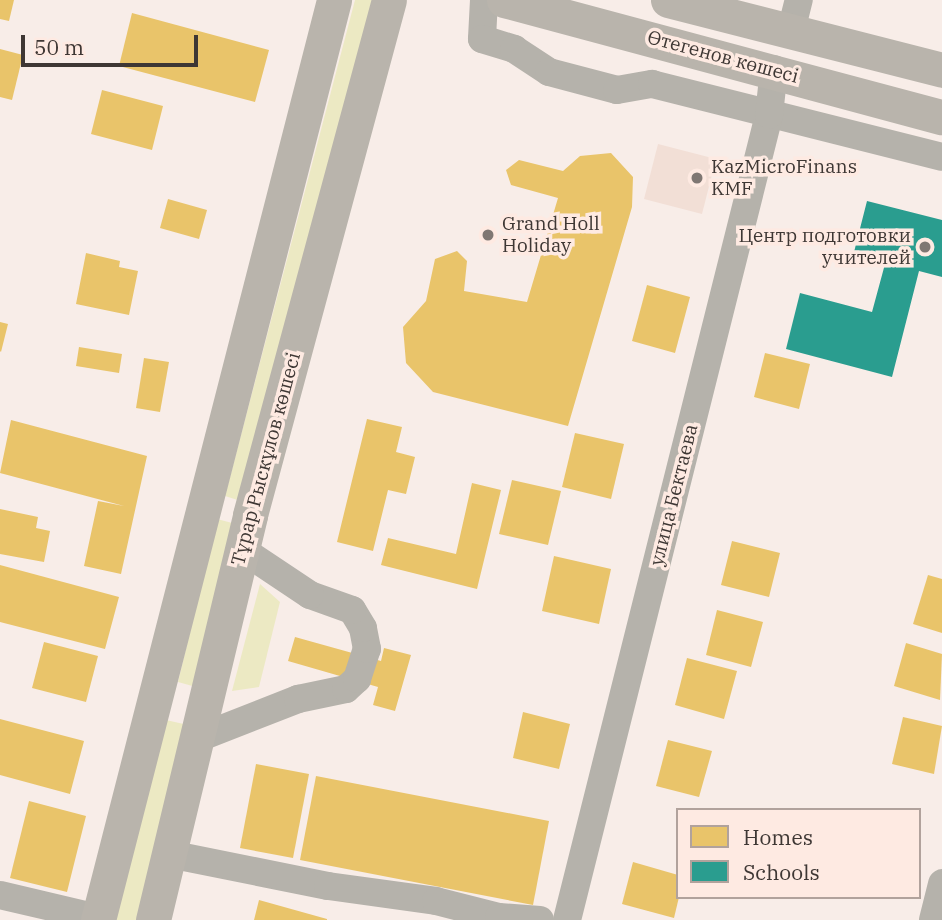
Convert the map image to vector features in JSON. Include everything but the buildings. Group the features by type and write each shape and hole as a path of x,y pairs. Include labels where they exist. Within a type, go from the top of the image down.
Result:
{"main road":[{"path":"98,919 334,0"},
{"name":"Тұрар Рыскұлов көшесі","path":"153,920 245,532 389,0"},
{"name":"Өтегенов көшесі","path":"504,0 774,69 942,117"},
{"path":"668,0 795,15 942,70"},
{"path":"205,505 245,532"},
{"path":"156,693 205,702"}],"street":[{"path":"484,0 482,39 514,48 549,72 617,90 652,85 942,157"},
{"name":"улица Бектаева","path":"567,920 769,115 774,69"},
{"path":"196,739 298,699 346,689 357,679 367,649 363,628 352,610 310,595 245,532"},
{"path":"169,854 328,886 436,901 499,917 540,920"},
{"path":"933,920 942,883"},
{"path":"0,895 98,919"}],"shaded area":[{"path":"355,0 377,0 244,502 225,496"},
{"path":"658,144 716,159 702,214 644,199"},
{"path":"217,519 236,524 196,687 178,682"},
{"path":"260,584 280,602 259,687 232,691"},
{"path":"166,720 188,725 138,920 115,920"}],"place":[{"name":"KazMicroFinans KMF","path":"697,178"},
{"name":"Grand Holl Holiday","path":"488,235"},
{"name":"Центр подготовки учителей","path":"925,247"}]}
